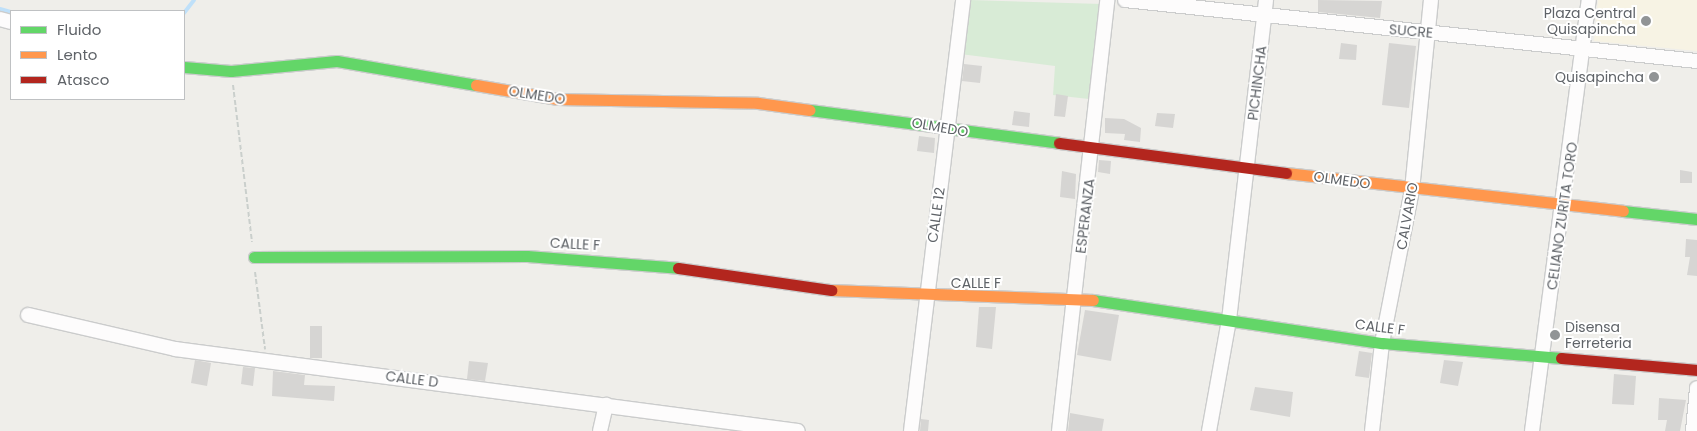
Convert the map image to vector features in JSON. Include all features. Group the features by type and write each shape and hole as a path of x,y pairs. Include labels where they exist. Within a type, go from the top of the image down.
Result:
{"street":[{"name":"CALLE 12","path":"911,431 925,298 948,130 963,0"},
{"name":"ESPERANZA","path":"1059,431 1094,150 1107,0"},
{"name":"SUCRE","path":"1125,0 1265,18 1586,46 1697,61"},
{"name":"PICHINCHA","path":"1209,431 1229,320 1266,0"},
{"name":"CALVARIO","path":"1372,431 1382,343 1412,190 1430,0"},
{"name":"CELIANO ZURITA TORO","path":"1532,431 1586,46 1589,0"},
{"name":"OLMEDO","path":"185,67 231,71 336,61 558,99 758,103 1094,150 1246,167 1412,190 1697,219"},
{"name":"CALLE F","path":"254,257 528,256 640,263 848,293 925,298 1075,297 1382,343 1697,370"},
{"name":"CALLE D","path":"28,315 175,349 606,405 758,428 798,431"},
{"path":"1693,431 1697,388"},
{"path":"600,431 606,405"}],"path":[{"path":"231,71 266,361"}],"shaded area":[{"name":"Plaza Central Quisapincha","path":"1598,0 1697,0 1697,51 1594,41"}],"green space":[{"path":"970,0 1102,4 1089,99 1053,95 1055,66 960,54"}],"building":[{"path":"1318,0 1382,1 1380,18 1318,12"},
{"path":"1341,43 1357,45 1356,60 1339,59"},
{"path":"1389,43 1416,46 1409,108 1382,105"},
{"path":"964,64 982,66 980,83 962,81"},
{"path":"1056,94 1068,96 1065,117 1054,116"},
{"path":"1014,111 1030,113 1029,127 1012,125"},
{"path":"1157,113 1175,114 1173,128 1155,126"},
{"path":"1105,118 1124,119 1141,128 1140,142 1124,140 1125,134 1105,133"},
{"path":"919,136 935,138 934,153 917,151"},
{"path":"1099,160 1111,161 1110,174 1098,172"},
{"path":"1680,170 1692,172 1692,183 1680,183"},
{"path":"1062,171 1076,174 1075,199 1060,197"},
{"path":"1686,239 1697,240 1697,276 1687,275 1690,257 1685,257"},
{"path":"979,307 996,307 992,349 976,347"},
{"path":"1085,310 1119,315 1111,361 1077,355"},
{"path":"310,326 322,326 322,358 310,358"},
{"path":"1359,351 1372,353 1369,378 1355,376"},
{"path":"195,360 211,363 207,386 191,383"},
{"path":"1444,360 1463,362 1458,386 1440,383"},
{"path":"469,361 488,363 485,381 467,379"},
{"path":"243,367 255,368 253,386 241,384"},
{"path":"273,371 305,375 304,385 335,386 334,401 272,396"},
{"path":"1614,374 1636,376 1634,405 1612,404"},
{"path":"1255,387 1293,392 1290,417 1250,410"},
{"path":"1659,398 1686,400 1680,431 1665,431 1667,420 1658,420"},
{"path":"1070,413 1104,419 1102,431 1068,431"},
{"path":"921,419 929,420 928,431 920,431"}],"waterway":[{"path":"185,12 194,0"},
{"path":"0,9 10,12"}],"traffic: fast":[{"path":"185,67 231,71 337,61 476,85"},
{"path":"810,110 1059,143"},
{"path":"1623,211 1697,219"},
{"path":"254,257 527,256 678,268"},
{"path":"1093,300 1382,343 1561,358"}],"traffic: slow":[{"path":"476,85 558,99 758,103 810,110"},
{"path":"1286,173 1623,211"},
{"path":"831,290 1093,300"}],"traffic: jam":[{"path":"1059,143 1286,173"},
{"path":"678,268 831,290"},
{"path":"1561,358 1697,370"}],"place":[{"name":"Plaza Central Quisapincha","path":"1646,21"},
{"name":"Quisapincha","path":"1654,77"},
{"name":"Disensa Ferreteria","path":"1555,335"}]}
